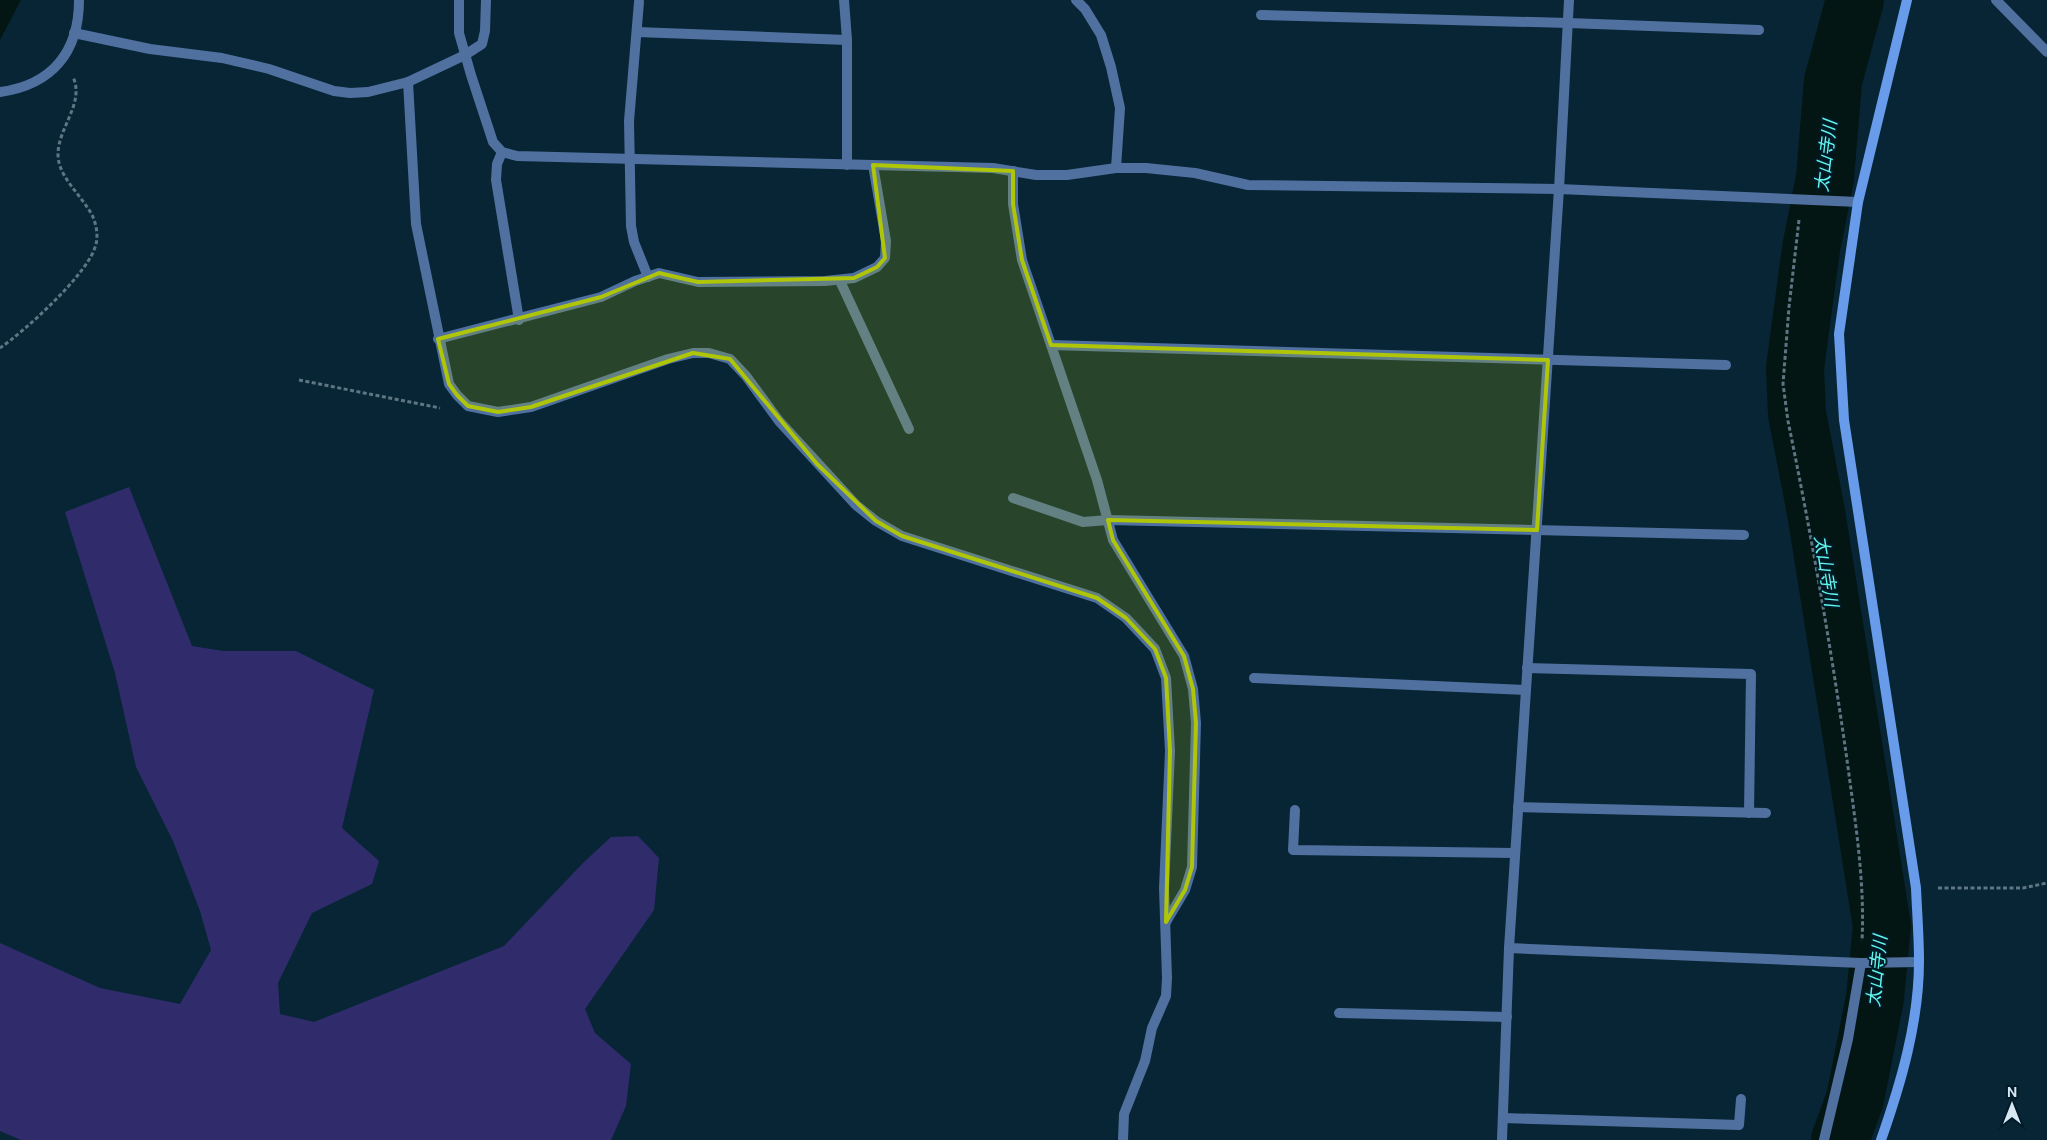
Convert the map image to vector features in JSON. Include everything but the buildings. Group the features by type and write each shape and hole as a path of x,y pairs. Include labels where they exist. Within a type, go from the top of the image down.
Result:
{"street":[{"path":"0,92 36,80 53,71 64,59 74,33 79,0"},
{"path":"459,0 459,33 493,142 502,152 517,156 1012,170 1036,175 1067,175 1116,168 1146,168 1195,173 1248,185 1559,189 1858,202"},
{"path":"74,33 150,49 222,58 268,69 334,91 368,92 408,82 465,55 482,44 485,31 486,0"},
{"path":"844,0 847,40 847,165"},
{"path":"1076,0 1085,9 1100,35 1111,67 1120,108 1116,168"},
{"path":"1502,1140 1509,948 1559,189 1569,0"},
{"path":"1881,1140 1898,1091 1910,1042 1919,962 1916,888 1844,420 1839,334 1858,202 1907,0"},
{"path":"1996,0 2047,52"},
{"path":"639,2 630,121 631,226 634,242 648,277"},
{"path":"1261,15 1568,22 1759,30"},
{"path":"636,32 847,40"},
{"path":"408,82 416,224 448,384 468,406 498,412 531,407 668,359 693,353 709,353 730,359 746,376 779,421 817,464 856,505 876,521 902,536 1096,598 1126,618 1155,649 1166,678 1170,751 1164,888 1166,996 1152,1028 1145,1060 1124,1114 1123,1140"},
{"path":"502,152 497,164 496,180 519,320"},
{"path":"438,339 519,320 601,297 659,273 698,282 840,281 854,278 877,266 885,258 886,241 873,165"},
{"path":"1012,170 1012,204 1022,260 1098,480 1113,540 1184,656 1193,689 1196,723 1192,867 1186,890 1166,922"},
{"path":"840,281 910,429"},
{"path":"1050,345 1726,365"},
{"path":"1013,498 1083,522 1108,520 1744,536"},
{"path":"1527,668 1751,674 1748,813"},
{"path":"1254,678 1526,690"},
{"path":"1518,807 1766,813"},
{"path":"1295,810 1293,850 1515,853"},
{"path":"1509,948 1863,963 1919,962"},
{"path":"1824,1140 1848,1039 1863,963"},
{"path":"1339,1013 1507,1016"},
{"path":"1503,1118 1739,1125 1741,1099"}],"path":[{"path":"0,348 46,310 84,267 94,250 98,235 92,216 61,170 58,154 62,133 74,103 76,84 64,59"},
{"path":"1804,199 1789,307 1783,384 1839,705 1850,782 1861,878 1863,963"},
{"path":"299,380 441,408 457,410 468,406"},
{"path":"1916,888 2023,888 2047,883"}],"highlighted area":[{"path":"873,165 1013,171 1013,204 1022,260 1051,345 1548,360 1537,530 1108,520 1113,540 1184,656 1193,689 1196,723 1192,867 1185,890 1166,922 1170,751 1166,678 1155,649 1126,618 1097,598 902,536 876,521 817,464 730,359 693,353 531,407 498,412 468,406 457,395 449,384 438,339 601,297 659,273 698,282 854,278 877,267 885,258"}],"shaded area":[{"path":"0,0 21,0 0,40"},
{"path":"129,487 192,646 223,651 296,651 374,690 342,828 379,861 372,884 312,913 278,983 280,1014 314,1022 504,946 583,863 611,837 638,836 659,858 654,910 585,1009 595,1033 631,1064 626,1106 611,1140 21,1140 0,1131 0,943 100,988 180,1004 211,950 200,911 173,841 136,767 115,673 65,512"}],"waterway":[{"name":"太山寺川","path":"1840,1140 1855,1099 1875,998 1882,926 1816,512 1797,414 1795,368 1811,249 1825,178 1833,81 1855,0"}]}
